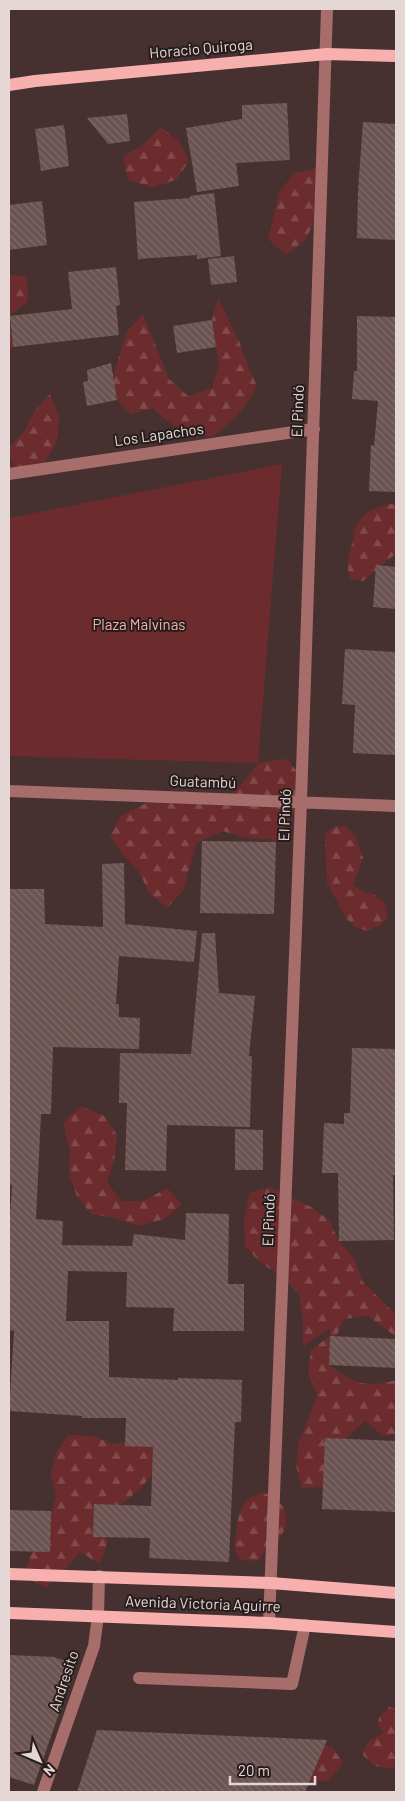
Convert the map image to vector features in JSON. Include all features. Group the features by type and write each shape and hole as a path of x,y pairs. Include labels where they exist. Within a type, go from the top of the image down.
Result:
{"main road":[{"name":"Horacio Quiroga","path":"9,85 327,54 396,56"},
{"name":"Avenida Victoria Aguirre","path":"9,1574 271,1583 396,1593"},
{"name":"Avenida Victoria Aguirre","path":"9,1612 269,1623 396,1632"}],"street":[{"name":"El Pindó","path":"269,1623 302,801 328,9"},
{"name":"Los Lapachos","path":"9,474 314,429"},
{"name":"Guatambú","path":"9,792 302,801 396,806"},
{"name":"Andresito","path":"43,1792 94,1646 98,1616 99,1576"},
{"path":"139,1678 292,1684 305,1626"}],"green space":[{"path":"161,127 179,141 189,161 176,180 152,187 128,180 123,157 143,145"},
{"path":"317,168 317,217 305,240 286,255 268,239 279,193 294,173"},
{"path":"9,275 27,276 28,301 10,316 13,347 9,350"},
{"path":"218,298 239,341 257,386 243,409 211,437 172,425 153,408 131,414 117,400 113,376 127,331 143,314 169,379 188,396 212,388 219,365 212,320"},
{"path":"50,394 59,416 57,442 41,468 16,470 9,455 9,447 24,432 34,411"},
{"name":"Plaza Malvinas","path":"282,464 258,763 9,756 9,518"},
{"path":"396,503 396,555 388,559 363,581 351,579 348,561 354,531 358,523 371,510"},
{"path":"287,759 302,777 301,801 276,842 268,839 245,838 223,831 196,843 184,889 167,908 149,893 140,873 124,856 110,836 121,816 162,795 186,791 203,804 225,800 242,784 258,763"},
{"path":"346,826 355,835 363,858 353,885 363,892 373,894 385,903 388,917 380,925 367,931 355,927 346,918 327,883 325,835 333,827"},
{"path":"81,1106 104,1116 117,1135 114,1161 107,1182 121,1201 144,1201 167,1188 182,1205 164,1219 139,1226 115,1218 91,1214 77,1196 69,1174 70,1150 63,1123"},
{"path":"269,1187 311,1207 329,1220 339,1241 354,1258 362,1281 395,1314 396,1337 368,1316 344,1319 334,1341 329,1365 346,1376 360,1383 368,1384 396,1380 396,1435 384,1436 365,1421 347,1437 338,1463 325,1487 302,1488 296,1466 299,1442 317,1396 308,1372 311,1350 330,1336 330,1329 303,1346 303,1322 299,1294 281,1276 261,1263 245,1246 244,1223 249,1193"},
{"path":"68,1435 93,1436 113,1444 135,1440 158,1447 152,1475 139,1490 120,1505 106,1505 92,1525 108,1541 100,1564 80,1552 64,1571 46,1587 24,1577 31,1554 45,1537 56,1496 51,1474 56,1453"},
{"path":"261,1493 268,1494 280,1503 284,1509 286,1523 280,1537 265,1550 259,1560 245,1561 239,1558 234,1547 239,1515 248,1500"},
{"path":"389,1707 396,1709 396,1734 394,1737 396,1739 396,1765 392,1769 375,1766 363,1755 365,1747 370,1741 384,1733 378,1725 379,1717"},
{"path":"317,1744 332,1747 343,1763 329,1780 313,1782 303,1774"}],"building":[{"path":"287,103 290,160 236,163 239,186 197,192 186,128 242,119 242,105"},
{"path":"127,114 130,141 108,144 87,118"},
{"path":"363,122 396,124 396,240 357,238"},
{"path":"64,125 69,166 41,171 35,129"},
{"path":"214,193 221,256 197,259 197,255 138,259 134,202 190,198 190,196"},
{"path":"42,201 47,245 9,250 9,205"},
{"path":"234,256 237,282 211,285 208,259"},
{"path":"116,267 120,305 116,306 119,335 13,347 10,316 72,309 68,272"},
{"path":"357,316 396,317 396,492 369,491 371,445 374,446 378,401 352,399 354,371 357,371"},
{"path":"212,320 216,347 177,353 173,326"},
{"path":"111,363 117,400 87,406 83,382 88,381 87,370"},
{"path":"376,565 396,567 396,609 373,607"},
{"path":"345,649 396,652 396,755 353,753 355,705 342,704"},
{"path":"202,841 276,842 274,914 200,913"},
{"path":"124,863 125,924 197,931 194,962 119,956 116,1004 119,1004 119,1017 140,1018 139,1049 53,1047 51,1114 41,1114 36,1219 63,1221 62,1245 132,1246 134,1234 185,1240 186,1213 229,1214 228,1284 244,1284 244,1331 173,1331 174,1308 126,1307 127,1272 68,1271 66,1321 109,1321 109,1377 242,1380 241,1422 235,1422 229,1562 149,1558 150,1538 93,1537 94,1504 151,1506 153,1447 125,1446 126,1418 82,1418 82,1416 9,1411 14,1331 9,1330 9,1232 12,1185 9,1185 9,889 44,889 45,924 103,927 102,864"},
{"path":"202,933 215,933 219,993 255,996 249,1056 252,1056 250,1127 167,1125 166,1171 125,1170 127,1103 119,1103 120,1053 191,1054"},
{"path":"352,1048 396,1049 396,1175 393,1175 394,1240 339,1241 338,1173 322,1173 324,1123 344,1124 344,1113 350,1113"},
{"path":"235,1129 263,1130 263,1170 235,1170"},
{"path":"330,1336 396,1339 396,1368 329,1365"},
{"path":"325,1438 396,1441 396,1512 322,1509"},
{"path":"9,1510 51,1511 50,1552 9,1551"},
{"path":"9,1655 54,1657 76,1665 34,1785 9,1777"},
{"path":"97,1730 327,1740 305,1792 77,1792"}]}
